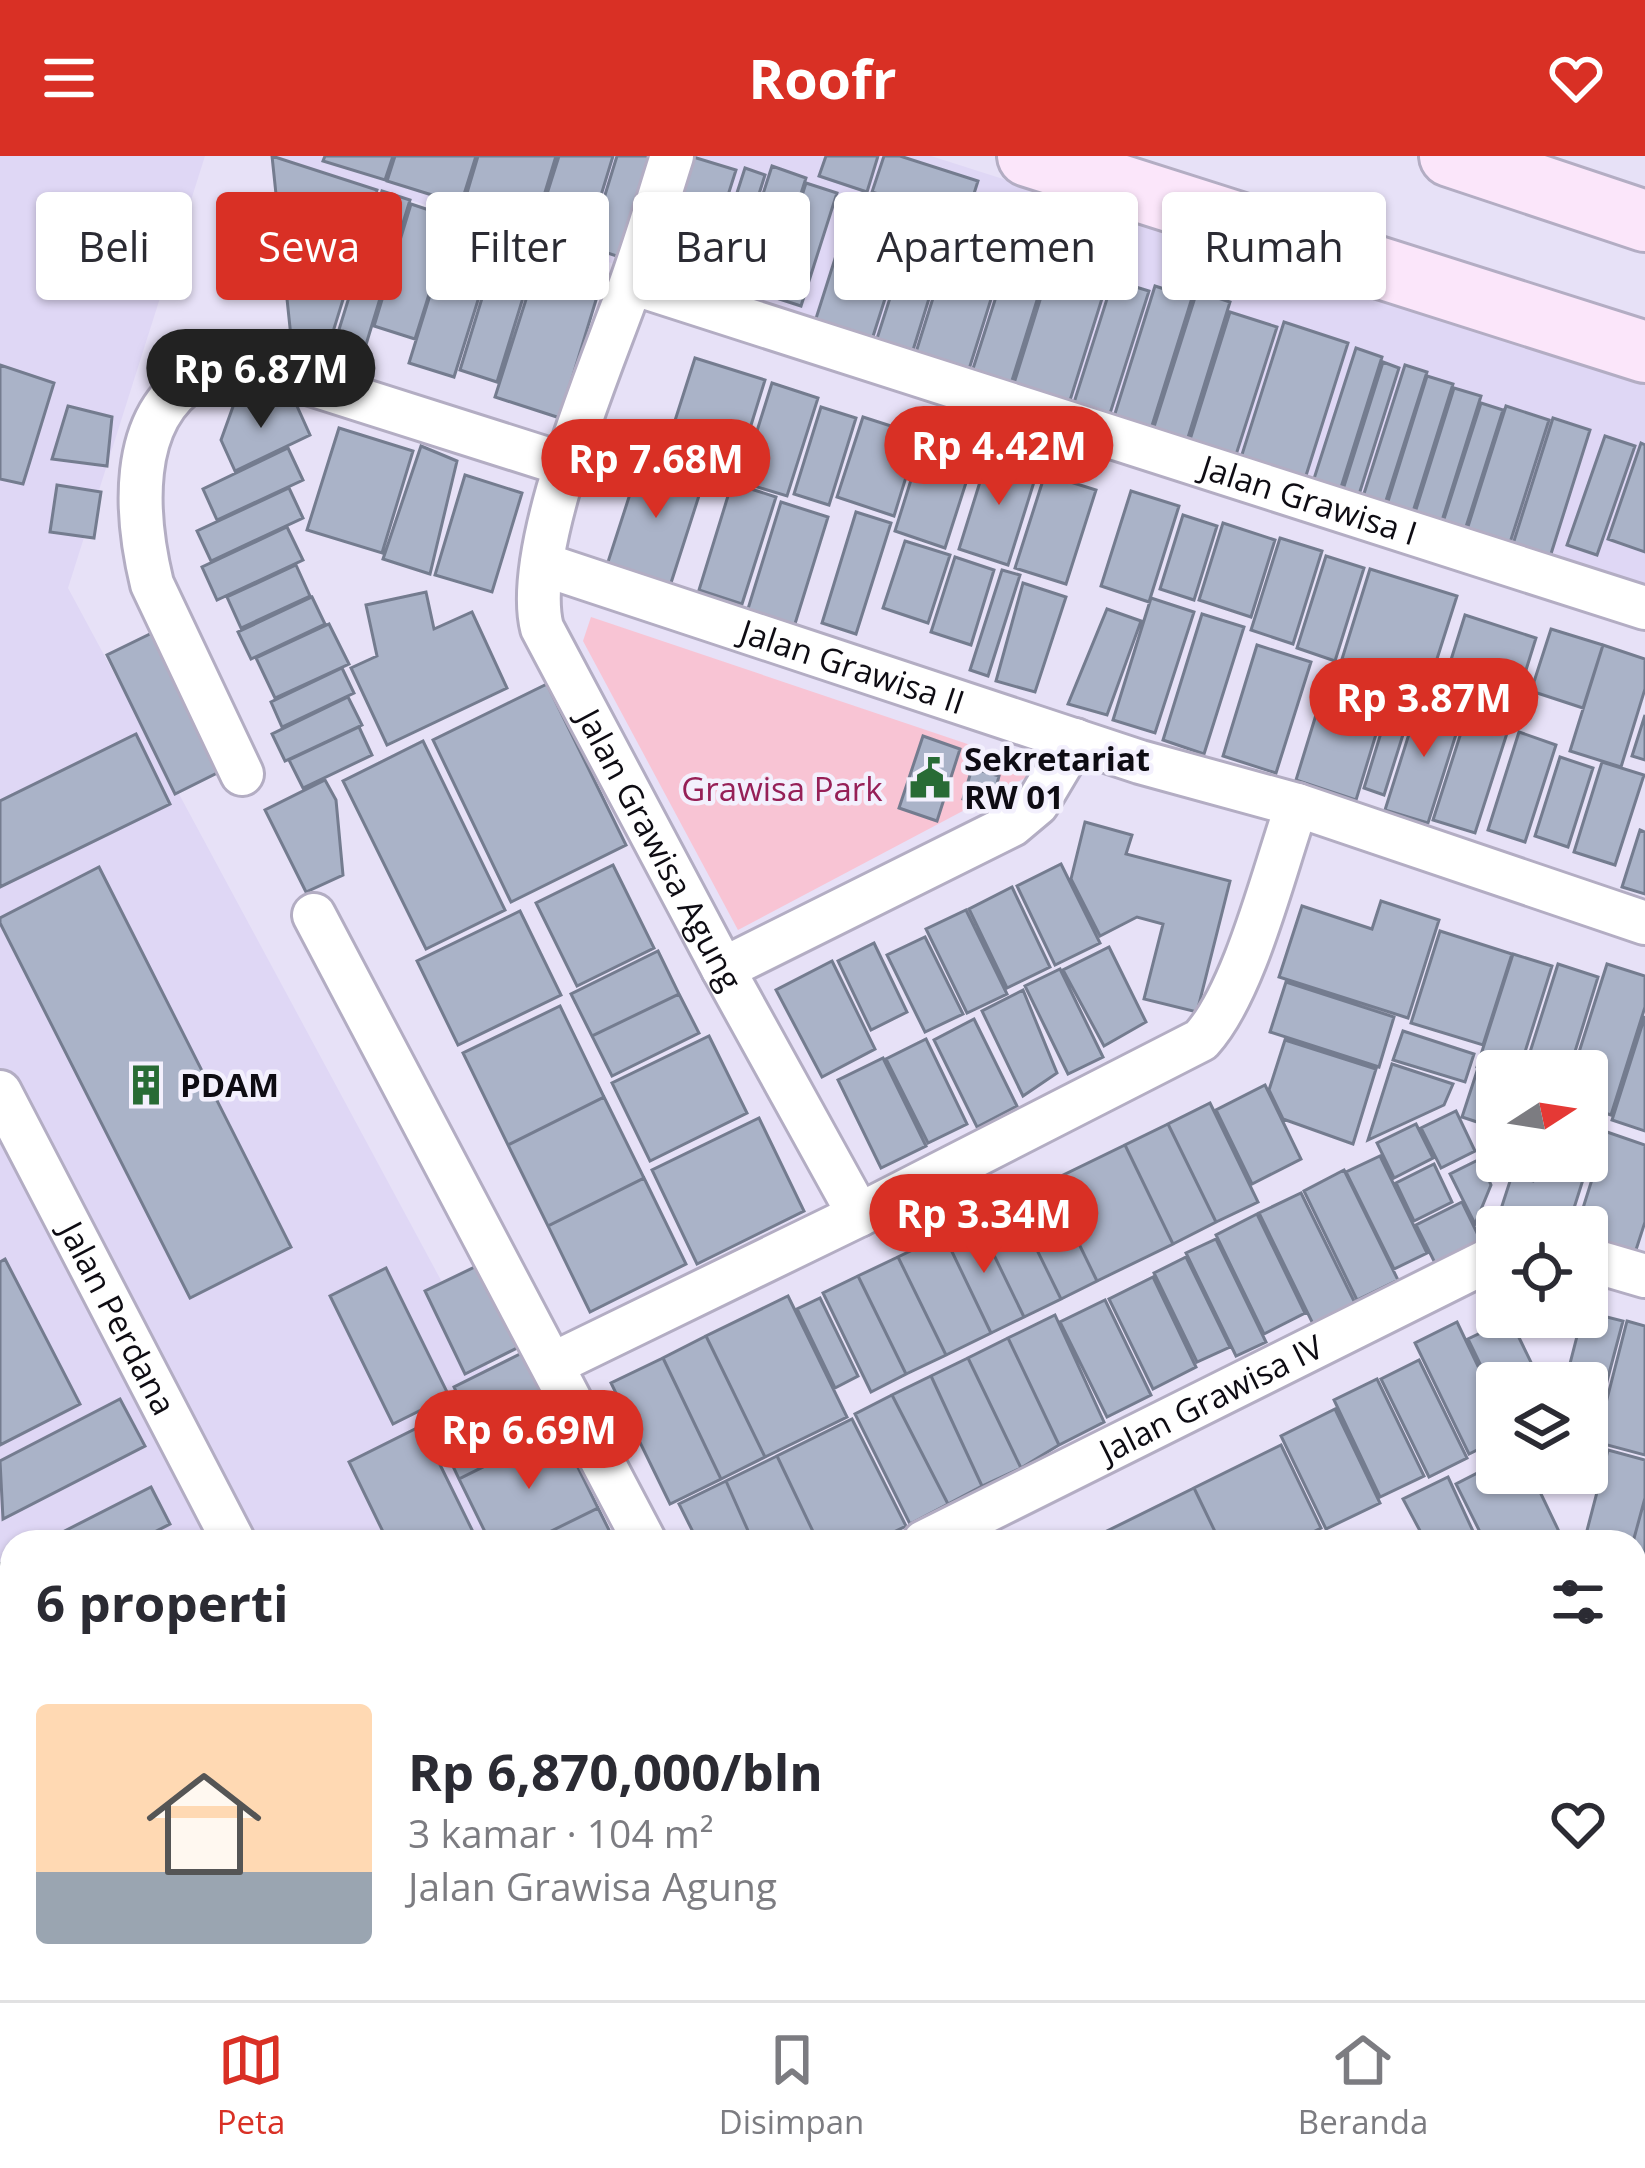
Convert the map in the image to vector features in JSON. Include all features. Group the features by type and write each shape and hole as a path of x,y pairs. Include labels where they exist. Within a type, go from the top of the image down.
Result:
{"main road":[{"path":"1028,156 1645,352"},
{"path":"1450,156 1645,221"}],"street":[{"name":"Jalan Grawisa Agung","path":"672,156 566,465 537,596 542,628 860,1215"},
{"name":"Jalan Grawisa I","path":"632,283 1645,608"},
{"path":"242,775 152,584 146,559 142,485 151,431 169,397 213,368 248,364 566,465"},
{"name":"Jalan Grawisa II","path":"542,564 1075,740 1297,805 1645,923"},
{"path":"723,969 1012,825 1037,804 1075,740"},
{"path":"554,1364 860,1215 1201,1040 1232,994 1297,805"},
{"path":"314,915 639,1530"},
{"name":"Jalan Perdana","path":"0,1092 228,1530"},
{"path":"1608,1265 1645,1276"},
{"name":"Jalan Grawisa IV","path":"948,1530 1476,1266"}],"shaded area":[{"path":"0,156 205,156 192,197 192,192 36,192 36,300 159,300 68,588 576,1530 0,1530"},
{"path":"269,156 931,156 1044,192 834,192 834,300 1138,300 1138,222 1162,230 1162,300 1382,300 1645,384 1645,586 730,300 810,300 810,192 633,192 633,270 609,262 609,192 426,192 426,205 402,198 402,192 384,192"}],"green space":[{"name":"Grawisa Park","path":"591,617 1042,769 738,930 583,641"}],"building":[{"path":"272,156 377,190 376,192 276,192"},
{"path":"325,156 393,156 385,180 323,161"},
{"path":"395,156 476,156 465,192 426,193 387,181"},
{"path":"478,156 556,156 545,192 467,192"},
{"path":"559,156 613,156 602,192 548,192"},
{"path":"617,156 657,156 646,192 633,192 633,236 626,259 609,253 606,192"},
{"path":"690,156 736,170 729,192 679,192"},
{"path":"826,156 878,156 867,192 819,176"},
{"path":"884,156 900,156 978,181 975,192 872,192"},
{"path":"772,166 806,178 802,192 764,192"},
{"path":"745,168 765,175 760,192 737,192"},
{"path":"806,183 834,192 810,278 810,192 803,192"},
{"path":"402,197 410,200 402,226"},
{"path":"411,204 426,209 427,300 415,339 374,326 382,300 402,300 402,234"},
{"path":"834,262 834,300 885,300 869,349 812,331"},
{"path":"1155,286 1162,288 1162,300 1191,300 1150,432 1113,420"},
{"path":"1138,288 1149,291 1107,423 1071,412 1107,300 1138,300"},
{"path":"287,300 343,300 328,348 291,337"},
{"path":"348,300 380,300 361,361 332,352"},
{"path":"429,300 478,300 454,377 409,363"},
{"path":"481,300 522,300 497,382 460,370"},
{"path":"526,300 596,300 560,418 495,397"},
{"path":"889,300 929,300 909,363 873,351"},
{"path":"932,300 991,300 965,382 912,365"},
{"path":"995,300 1037,300 1010,387 971,375"},
{"path":"1040,300 1102,300 1067,410 1011,393"},
{"path":"1194,300 1230,302 1186,444 1152,433"},
{"path":"1230,312 1277,327 1234,461 1188,446"},
{"path":"1284,322 1348,343 1303,485 1239,464"},
{"path":"1356,348 1382,357 1338,497 1311,488"},
{"path":"695,358 765,380 735,477 664,455"},
{"path":"1383,362 1399,368 1356,504 1340,499"},
{"path":"0,365 54,383 23,484 0,479"},
{"path":"1405,365 1427,372 1383,510 1361,503"},
{"path":"1427,376 1453,384 1411,518 1385,511"},
{"path":"772,383 818,398 787,496 741,482"},
{"path":"1454,388 1481,396 1440,527 1413,519"},
{"path":"235,401 296,404 310,435 235,471 221,440"},
{"path":"1481,403 1503,410 1465,530 1443,522"},
{"path":"68,406 112,417 107,466 52,459"},
{"path":"1506,406 1549,420 1508,549 1465,536"},
{"path":"821,407 856,418 829,505 794,494"},
{"path":"863,417 919,435 894,516 837,497"},
{"path":"1553,418 1590,430 1550,557 1513,544"},
{"path":"339,428 413,451 382,553 307,530"},
{"path":"1605,436 1635,446 1597,555 1567,545"},
{"path":"1641,443 1645,445 1645,552 1608,539"},
{"path":"922,445 973,461 945,548 895,531"},
{"path":"421,446 457,461 430,574 383,559"},
{"path":"288,448 303,480 217,520 203,489"},
{"path":"990,450 1039,466 1008,565 959,549"},
{"path":"642,457 705,477 670,586 607,565"},
{"path":"1045,474 1096,490 1066,584 1015,568"},
{"path":"465,475 522,493 492,592 435,575"},
{"path":"732,483 776,497 742,604 699,590"},
{"path":"57,485 101,492 94,538 50,532"},
{"path":"289,488 303,518 211,561 197,531"},
{"path":"1131,491 1179,506 1149,602 1101,586"},
{"path":"781,502 828,517 794,627 747,612"},
{"path":"856,512 891,523 856,634 822,623"},
{"path":"1183,515 1217,526 1194,600 1160,589"},
{"path":"1223,523 1275,540 1251,617 1199,600"},
{"path":"287,527 303,560 217,600 202,567"},
{"path":"1280,538 1322,551 1293,644 1251,630"},
{"path":"905,541 950,555 928,623 883,608"},
{"path":"1326,556 1364,568 1335,661 1297,648"},
{"path":"955,557 994,570 971,645 931,632"},
{"path":"296,565 310,596 241,628 227,597"},
{"path":"1370,569 1457,596 1428,687 1342,659"},
{"path":"1002,570 1020,575 988,676 970,670"},
{"path":"1023,583 1066,597 1035,692 996,681"},
{"path":"426,592 434,629 472,612 507,688 387,745 351,668 377,656 366,605"},
{"path":"312,597 325,624 251,659 238,632"},
{"path":"1151,598 1194,612 1155,733 1113,720"},
{"path":"1107,609 1141,621 1107,715 1068,704"},
{"path":"1202,614 1244,627 1204,754 1163,740"},
{"path":"1465,615 1536,638 1511,718 1440,695"},
{"path":"329,624 349,664 275,698 256,658"},
{"path":"1551,629 1603,645 1583,708 1531,691"},
{"path":"152,633 219,772 175,794 107,655"},
{"path":"1257,645 1311,662 1276,773 1223,756"},
{"path":"1603,645 1645,659 1645,689 1621,767 1570,751"},
{"path":"1331,666 1391,685 1356,800 1296,780"},
{"path":"342,668 354,693 282,727 271,702"},
{"path":"1397,681 1418,687 1384,795 1364,788"},
{"path":"547,684 626,845 511,902 433,740"},
{"path":"1421,696 1464,709 1428,823 1385,810"},
{"path":"348,697 362,725 285,761 272,734"},
{"path":"1467,714 1509,727 1475,833 1433,820"},
{"path":"1645,715 1645,760 1632,756"},
{"path":"359,727 372,755 303,788 289,760"},
{"path":"1519,732 1556,745 1525,842 1488,830"},
{"path":"136,734 170,804 0,887 0,801"},
{"name":"Sekretariat RW 01","path":"923,736 960,749 937,821 899,808"},
{"path":"423,741 505,910 426,949 343,781"},
{"path":"1560,757 1593,768 1568,847 1535,836"},
{"path":"1602,762 1644,775 1615,865 1574,852"},
{"path":"972,768 999,776 991,807 963,799"},
{"path":"325,780 336,800 343,875 306,892 265,810"},
{"path":"1085,822 1132,835 1126,854 1230,881 1197,1012 1144,999 1163,924 1137,917 1100,936 1071,879"},
{"path":"1640,830 1645,832 1645,894 1622,887"},
{"path":"1061,864 1100,943 1055,965 1017,886"},
{"path":"613,865 654,948 577,986 536,903"},
{"name":"PDAM","path":"99,867 291,1247 190,1298 0,923 0,918"},
{"path":"1012,887 1050,967 1007,988 969,909"},
{"path":"1381,901 1439,920 1408,1018 1279,977 1302,906 1372,929"},
{"path":"966,910 1007,994 967,1013 926,929"},
{"path":"520,911 561,995 458,1045 417,961"},
{"path":"1440,931 1512,954 1483,1045 1411,1023"},
{"path":"925,937 963,1014 925,1032 887,955"},
{"path":"874,943 907,1012 871,1030 838,961"},
{"path":"1109,947 1146,1022 1104,1046 1063,970"},
{"path":"658,951 679,994 592,1036 571,994"},
{"path":"1513,954 1552,966 1526,1050 1482,1050"},
{"path":"832,961 875,1049 822,1077 776,990"},
{"path":"1558,964 1598,977 1575,1050 1531,1050"},
{"path":"1607,964 1645,976 1645,1007 1611,1115 1608,1050 1580,1050"},
{"path":"1060,969 1103,1057 1068,1074 1025,986"},
{"path":"1286,982 1394,1017 1379,1067 1270,1032"},
{"path":"1023,990 1057,1073 1023,1096 982,1011"},
{"path":"679,994 699,1033 612,1076 592,1036"},
{"path":"560,1006 604,1097 508,1145 463,1053"},
{"path":"1645,1016 1645,1131 1612,1120"},
{"path":"974,1019 1017,1106 977,1127 934,1040"},
{"path":"1403,1031 1474,1054 1465,1082 1393,1060"},
{"path":"709,1036 747,1113 650,1161 612,1083"},
{"path":"926,1039 967,1124 928,1143 886,1059"},
{"path":"1285,1040 1376,1069 1353,1144 1283,1119 1269,1090"},
{"path":"883,1058 926,1146 881,1168 838,1080"},
{"path":"1392,1064 1453,1084 1444,1105 1368,1140"},
{"path":"1476,1074 1476,1122 1462,1117"},
{"path":"1265,1085 1301,1159 1252,1184 1216,1110"},
{"path":"604,1097 644,1178 548,1226 508,1145"},
{"path":"1210,1103 1258,1202 1216,1222 1168,1124"},
{"path":"1456,1111 1475,1151 1441,1168 1421,1128"},
{"path":"759,1118 804,1211 697,1264 652,1170"},
{"path":"1168,1124 1216,1222 1173,1244 1125,1145"},
{"path":"1416,1124 1433,1158 1394,1178 1377,1143"},
{"path":"1608,1132 1645,1145 1645,1222 1634,1256 1608,1247 1608,1206 1584,1206 1591,1182 1608,1182"},
{"path":"1125,1145 1173,1244 1097,1281 1049,1182"},
{"path":"1380,1156 1427,1253 1394,1269 1346,1172"},
{"path":"1476,1161 1476,1182 1490,1182 1482,1206 1476,1206 1475,1224 1450,1174"},
{"path":"1434,1164 1452,1202 1414,1221 1396,1183"},
{"path":"1344,1170 1398,1280 1357,1300 1304,1191"},
{"path":"644,1178 686,1264 590,1312 548,1226"},
{"path":"1049,1182 1097,1281 1061,1299 1013,1201"},
{"path":"1510,1182 1582,1182 1575,1206 1502,1206"},
{"path":"1301,1193 1356,1305 1314,1326 1259,1213"},
{"path":"1013,1201 1061,1299 1024,1317 976,1218"},
{"path":"1462,1202 1476,1231 1476,1243 1435,1263 1416,1225"},
{"path":"1257,1214 1305,1313 1264,1334 1216,1235"},
{"path":"976,1218 1024,1317 991,1333 944,1235"},
{"path":"944,1235 991,1333 946,1355 898,1257"},
{"path":"1216,1239 1266,1342 1236,1356 1186,1253"},
{"path":"898,1257 946,1355 906,1374 858,1276"},
{"path":"1186,1257 1230,1347 1197,1362 1154,1273"},
{"path":"5,1259 80,1404 0,1445 0,1262"},
{"path":"483,1263 523,1345 465,1374 425,1291"},
{"path":"386,1268 449,1396 393,1424 330,1296"},
{"path":"858,1276 906,1374 871,1392 823,1293"},
{"path":"1153,1277 1196,1367 1153,1389 1109,1299"},
{"path":"788,1296 847,1417 765,1457 706,1336"},
{"path":"820,1298 858,1376 835,1388 797,1309"},
{"path":"1105,1300 1151,1395 1107,1417 1060,1322"},
{"path":"1055,1315 1104,1422 1059,1445 1008,1338"},
{"path":"1608,1317 1623,1321 1608,1377 1608,1362 1570,1362 1577,1338 1608,1338"},
{"path":"1627,1321 1645,1326 1645,1455 1608,1445 1608,1395"},
{"path":"1457,1322 1476,1362 1476,1450 1469,1454 1415,1343"},
{"path":"1476,1335 1519,1338 1531,1362 1479,1362 1468,1339"},
{"path":"706,1336 765,1457 721,1479 663,1358"},
{"path":"1008,1338 1059,1445 1021,1468 968,1358"},
{"path":"522,1353 559,1429 459,1479 429,1416 460,1400 454,1387"},
{"path":"663,1358 721,1479 670,1504 611,1383"},
{"path":"968,1358 1021,1468 982,1486 931,1376"},
{"path":"1419,1360 1467,1458 1429,1477 1381,1379"},
{"path":"931,1376 982,1486 948,1504 892,1395"},
{"path":"1377,1379 1424,1476 1380,1497 1334,1400"},
{"path":"892,1395 948,1504 910,1524 855,1414"},
{"path":"120,1399 145,1446 3,1519 0,1461"},
{"path":"1335,1409 1380,1503 1326,1529 1281,1436"},
{"path":"852,1419 906,1526 898,1530 812,1530 777,1456"},
{"path":"421,1426 472,1530 382,1530 349,1462"},
{"path":"559,1429 598,1508 553,1530 484,1530 459,1479"},
{"path":"1281,1445 1321,1528 1214,1530 1194,1488"},
{"path":"1608,1450 1645,1460 1645,1498 1636,1530 1587,1530 1597,1494 1608,1494"},
{"path":"777,1456 812,1530 748,1530 726,1481"},
{"path":"1476,1474 1476,1494 1541,1494 1558,1530 1479,1530 1456,1484"},
{"path":"1448,1477 1472,1530 1420,1530 1403,1499"},
{"path":"726,1481 748,1530 692,1530 679,1504"},
{"path":"151,1487 170,1524 158,1530 67,1530"},
{"path":"1194,1488 1214,1530 1109,1530"},
{"path":"1645,1498 1645,1530 1636,1530"},
{"path":"598,1508 609,1530 553,1530"}],"place":[{"name":"Sekretariat RW 01","path":"930,778"},
{"name":"PDAM","path":"146,1085"}]}
